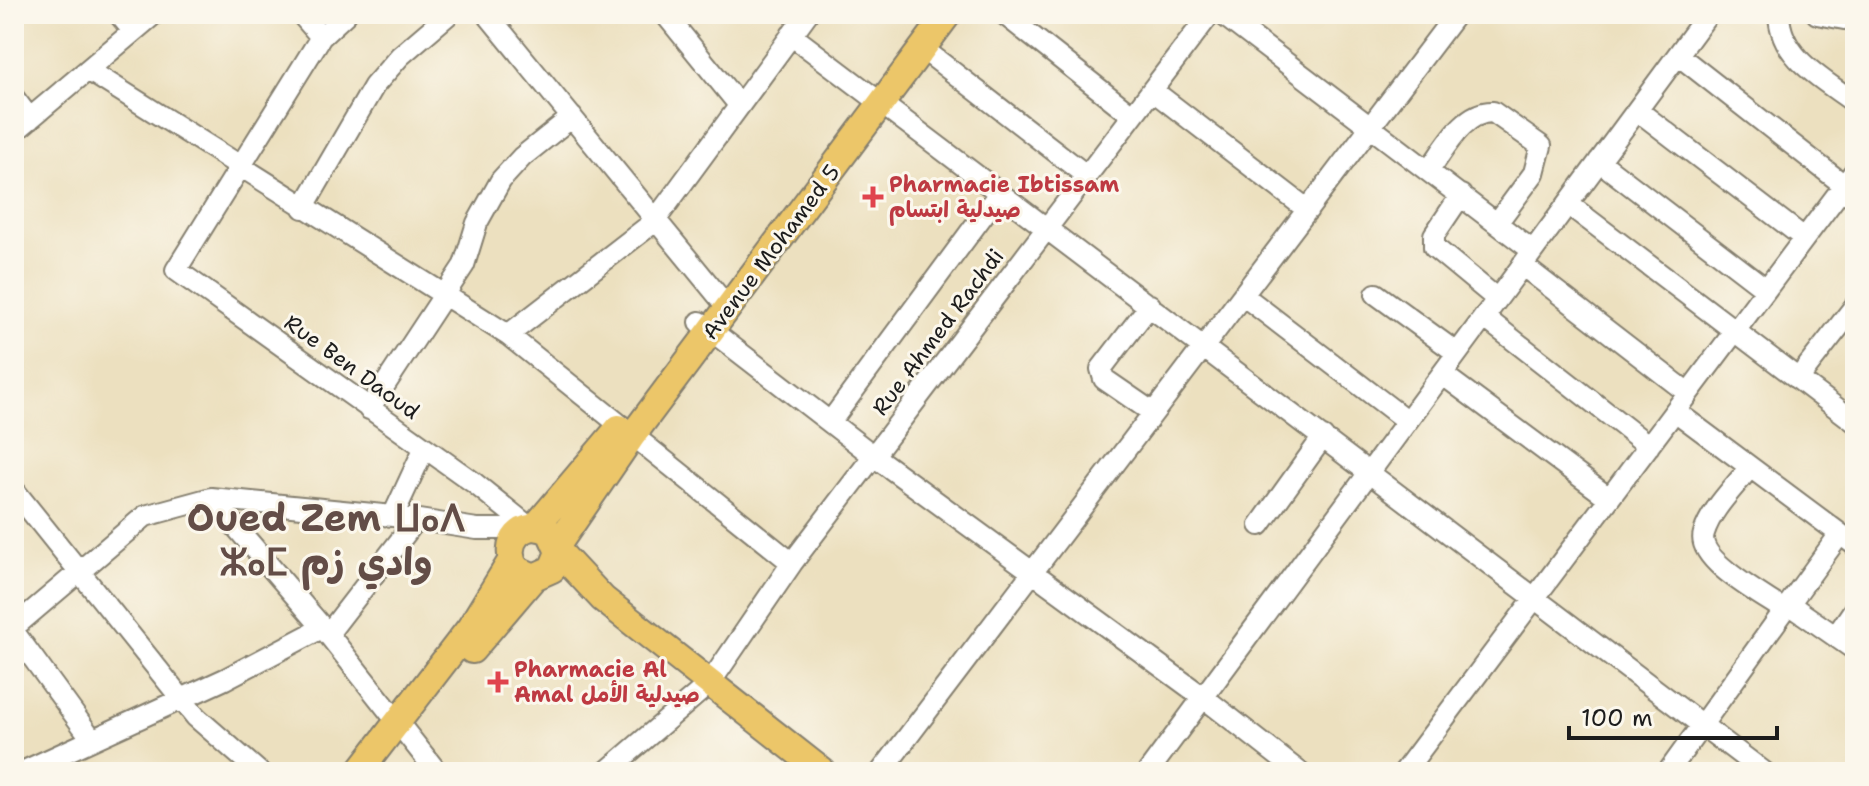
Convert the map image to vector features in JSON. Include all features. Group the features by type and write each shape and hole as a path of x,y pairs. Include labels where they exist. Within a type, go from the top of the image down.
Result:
{"main road":[{"name":"Avenue Mohamed 5","path":"876,102 930,14"},
{"name":"Avenue Mohamed 5","path":"587,483 876,102 923,49 948,14"},
{"path":"476,632 522,539 587,483"},
{"path":"359,772 400,728 476,632 549,562 587,483"},
{"path":"522,539 550,532 549,562"},
{"path":"522,539 524,575 549,562"},
{"path":"549,562 603,599 823,772"},
{"path":"377,772 400,728"}],"street":[{"path":"119,14 133,31"},
{"path":"14,98 22,126 154,14"},
{"path":"301,14 321,37"},
{"path":"242,164 321,37 346,14"},
{"path":"303,208 374,86 400,56 449,14"},
{"path":"487,14 723,303"},
{"path":"665,14 739,105"},
{"path":"508,335 654,222 807,14"},
{"path":"1004,14 1132,115"},
{"name":"Rue Ahmed Rachdi","path":"606,772 710,683 792,563 1210,14"},
{"path":"1222,14 1497,223 1527,258 1688,393"},
{"path":"881,772 1202,344 1244,296 1456,14"},
{"path":"1148,772 1708,14"},
{"path":"1779,14 1781,36 1791,52 1855,103"},
{"path":"1817,14 1855,21"},
{"path":"791,35 1764,772"},
{"path":"923,49 1087,176"},
{"path":"1404,772 1804,238 1851,185 1678,55"},
{"path":"88,70 242,164 303,208 447,294 508,335 792,563"},
{"path":"1152,90 1308,210"},
{"path":"1637,110 1804,238"},
{"path":"1429,170 1468,120 1477,114 1493,112 1532,138 1541,146 1539,164 1497,223"},
{"path":"369,409 464,265 486,201 522,157 572,117"},
{"path":"1599,161 1766,289"},
{"name":"Rue Ben Daoud","path":"242,164 176,270 424,449 522,539"},
{"path":"831,421 1000,192"},
{"path":"1461,195 1432,243 1440,254 1497,299"},
{"path":"1568,204 1854,418"},
{"path":"1376,294 1457,353"},
{"path":"1244,296 1407,421"},
{"path":"1150,305 1101,369 1104,379 1152,412"},
{"path":"1798,379 1855,306"},
{"path":"1484,317 1649,446"},
{"path":"706,326 875,457 1203,697 1299,772"},
{"path":"1442,374 1609,498"},
{"path":"1668,772 1786,607 1847,540 1675,411"},
{"path":"1260,525 1323,437"},
{"path":"393,516 424,449"},
{"path":"1750,467 1708,524 1702,541 1704,549 1717,563 1855,650"},
{"path":"14,490 181,699 209,730 259,772"},
{"path":"211,498 325,631 437,772"},
{"path":"92,739 14,630 145,516 211,498 393,516 522,539"},
{"path":"22,772 325,631 416,520"},
{"path":"1836,636 1855,608"}],"place":[{"name":"Pharmacie Ibtissam صيدلية ابتسام","path":"873,197"},
{"name":"Pharmacie Al Amal صيدلية الأمل","path":"498,682"}],"district":[{"name":"Oued Zem ⵡⴰⴷ ⵣⴰⵎ وادي زم","path":"326,539"}]}
